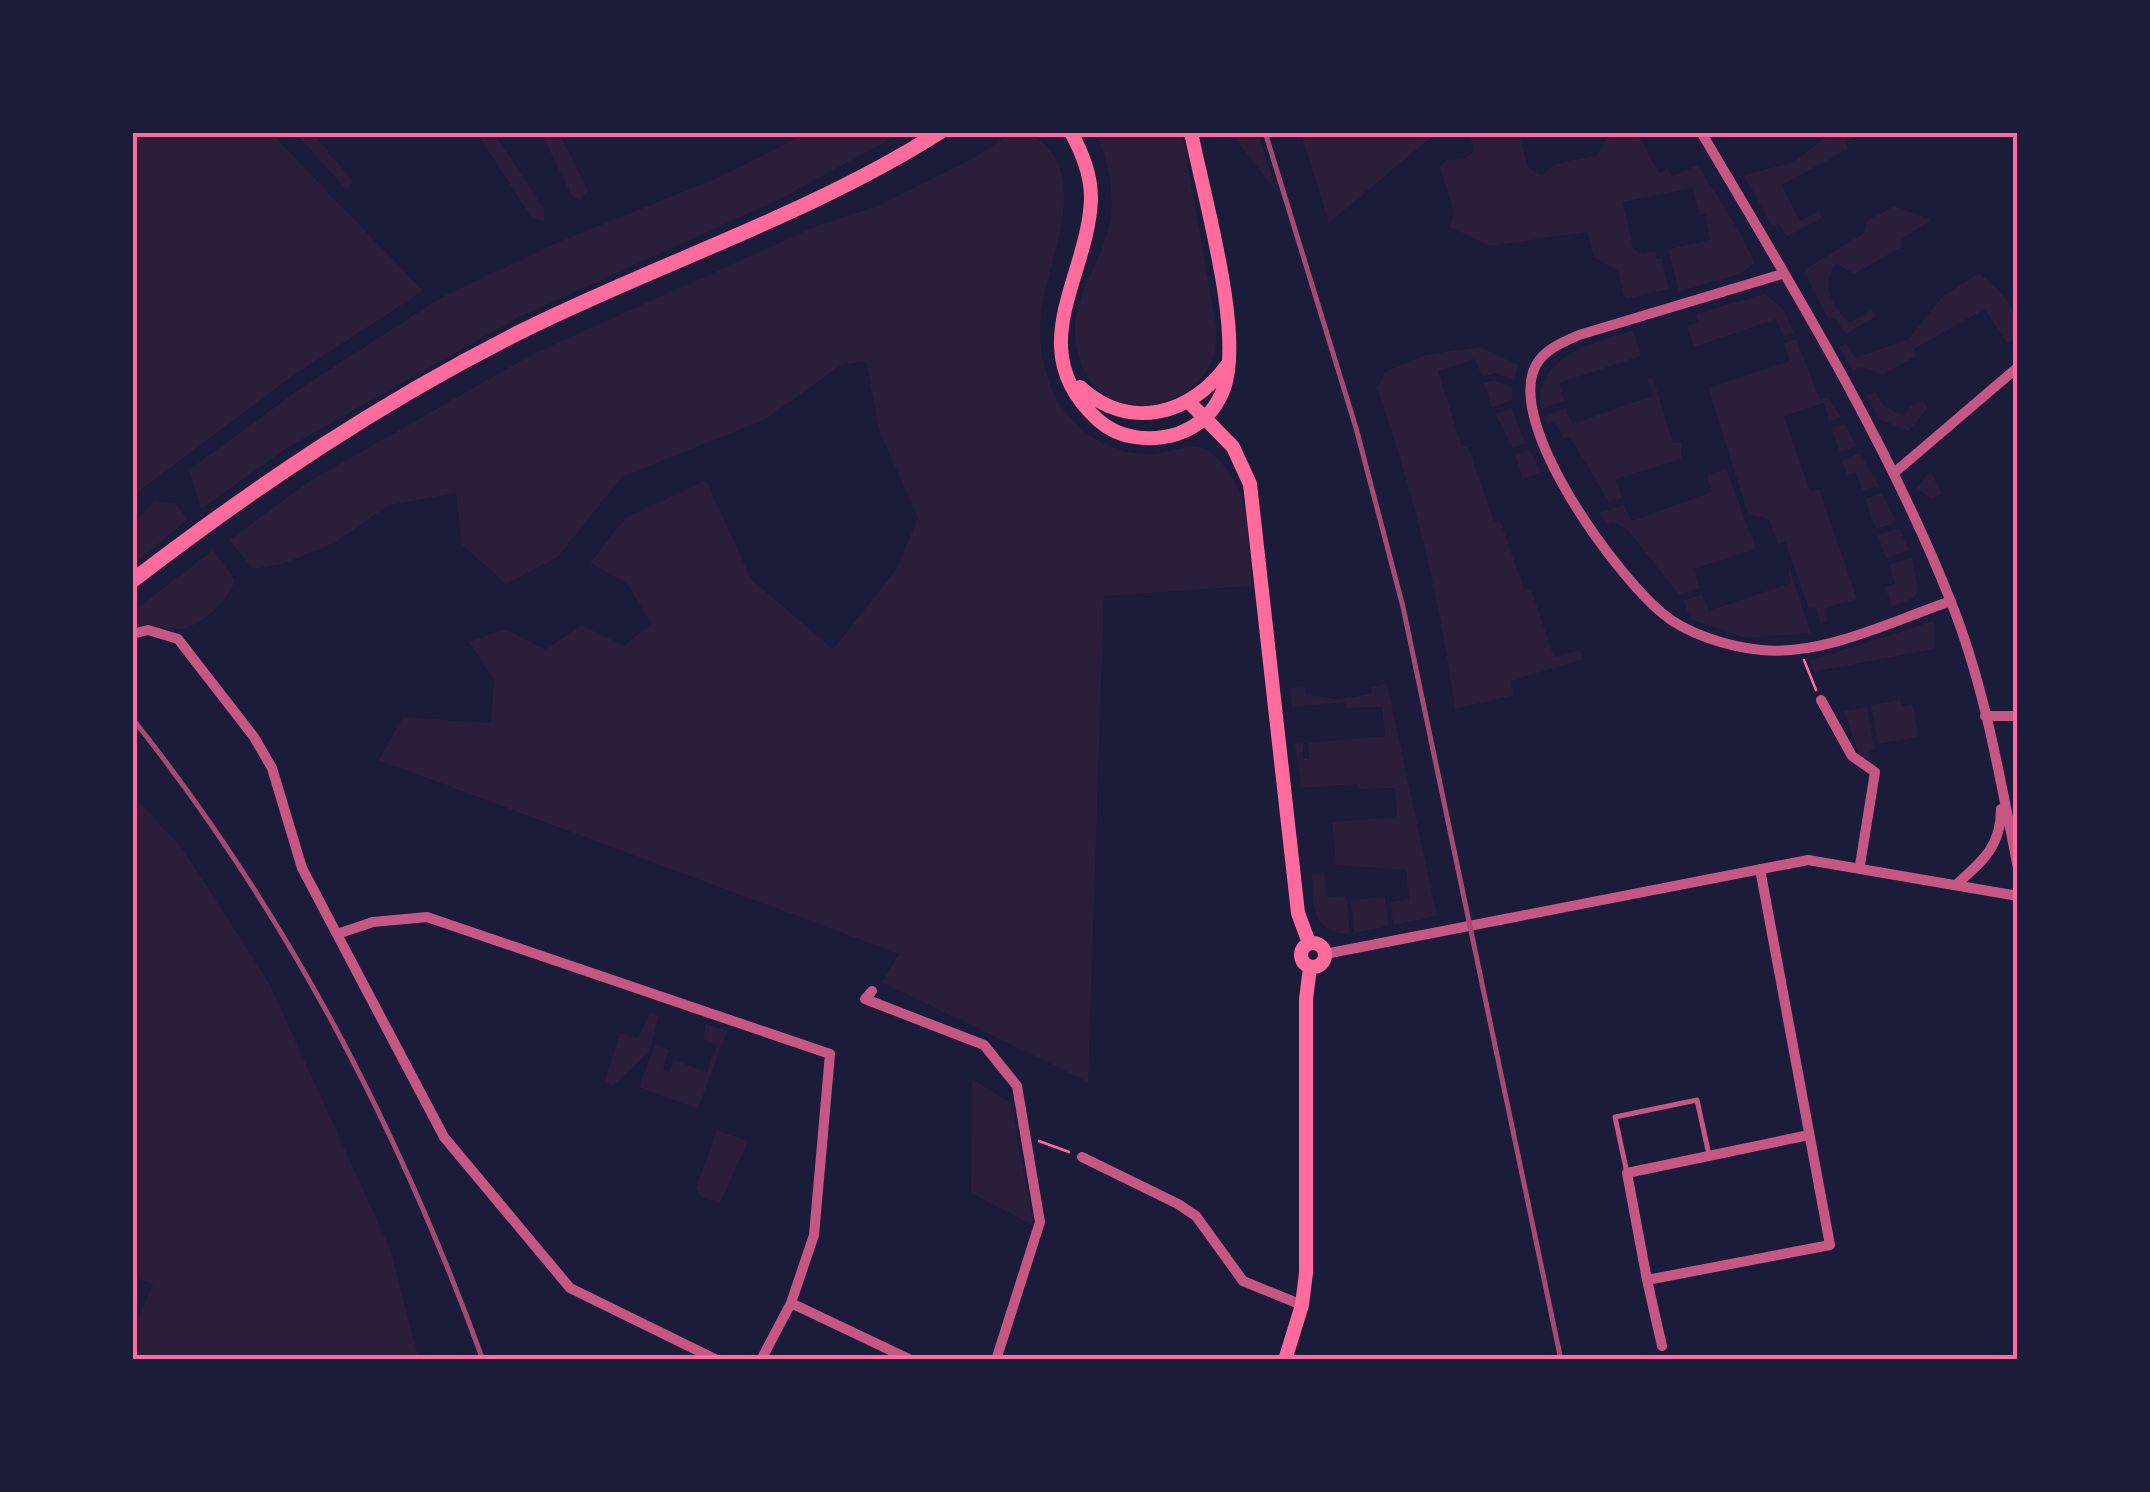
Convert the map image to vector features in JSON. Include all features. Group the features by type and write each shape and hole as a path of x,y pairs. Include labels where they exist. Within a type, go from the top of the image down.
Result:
{"main road":[{"path":"132,581 299,458 411,390 522,331 784,214 940,132"},
{"path":"1072,132 1084,157 1091,195 1086,229 1062,312 1060,337 1068,376 1102,424 1135,438 1179,433 1206,418 1219,402 1230,360 1228,324 1191,132"},
{"path":"1068,376 1112,409 1166,412 1190,402 1215,382 1230,360"},
{"path":"1190,402 1233,447 1250,484 1298,913 1309,944"},
{"path":"1309,944 1318,944 1325,954 1322,964 1310,968"},
{"path":"1286,1360 1302,1305 1310,968 1300,955 1309,944"}],"street":[{"path":"1701,132 1894,474 1951,600 1986,716 2018,868"},
{"path":"1782,274 1562,343 1538,362 1530,391 1535,427 1546,454 1610,553 1662,614 1736,646 1800,649 1951,600"},
{"path":"1894,474 2018,367"},
{"path":"132,634 148,630 178,639 217,684 272,768 302,868 444,1137 570,1288 717,1360"},
{"path":"1820,700 1852,756 1875,772 1860,866"},
{"path":"1986,716 2018,716"},
{"path":"1958,884 1986,858 1998,839 2001,788"},
{"path":"1325,954 1808,860 2018,896"},
{"path":"1647,1280 1830,1245 1760,869"},
{"path":"340,934 373,922 427,916 830,1054 814,1235 790,1303 761,1360"},
{"path":"872,991 865,999 984,1044 1017,1086 1028,1137 1038,1239 996,1360"},
{"path":"1662,1346 1627,1172 1808,1135"},
{"path":"1082,1157 1196,1216 1243,1281 1302,1305"},
{"path":"790,1303 911,1360"}],"lane":[{"path":"1627,1172 1614,1116 1697,1100 1709,1156"}],"path":[{"path":"1800,649 1820,700"},
{"path":"1028,1137 1082,1157"}],"shaded area":[{"path":"133,132 271,133 423,291 292,376 133,496"},
{"path":"809,132 901,133 780,199 517,318 285,449 201,509 189,470 304,386 442,297 554,244 722,176"},
{"path":"1301,132 1436,133 1329,223"},
{"path":"295,133 312,133 353,181 346,189"},
{"path":"477,133 494,133 544,209 544,221 532,218"},
{"path":"541,133 559,133 588,190 581,200 572,196"},
{"path":"1013,133 1028,133 1049,149 1060,168 1064,191 1063,216 1040,323 1043,360 1051,387 1078,426 1105,444 1136,454 1198,447 1216,457 1241,495 1252,586 1104,596 1088,1082 882,982 899,954 379,760 403,717 491,723 494,680 469,642 506,629 546,650 581,625 624,646 651,624 627,583 590,563 625,518 706,480 751,579 833,649 896,570 918,518 880,433 866,361 841,365 766,419 622,477 558,557 506,584 462,545 456,493 389,505 336,542 283,564 253,569 229,540 310,481 533,354 819,225 875,207 970,160"},
{"path":"1096,133 1182,133 1216,325 1216,348 1204,374 1189,389 1151,405 1111,399 1095,387 1077,348 1077,312 1111,218 1110,180"},
{"path":"1230,133 1258,133 1277,193 1233,135"},
{"path":"1469,133 1519,133 1528,168 1542,175 1555,164 1598,155 1608,133 1637,133 1659,173 1667,169 1672,176 1698,165 1754,263 1740,274 1679,291 1668,249 1710,240 1705,214 1699,215 1692,188 1623,202 1633,249 1643,254 1655,251 1657,259 1662,259 1669,289 1625,299 1618,271 1594,257 1587,232 1490,246 1450,227 1454,212 1440,167 1447,160 1465,159 1475,150"},
{"path":"1830,133 1863,133 1845,142 1848,149 1782,185 1800,221 1819,211 1822,218 1786,237 1779,223 1772,226 1744,175 1794,162"},
{"path":"1894,206 1932,220 1901,239 1902,247 1854,274 1836,263 1829,287 1838,309 1850,322 1872,310 1876,316 1846,334 1835,319 1828,319 1804,270 1864,233 1867,221"},
{"path":"1979,273 2011,308 2017,337 2007,344 1985,309 1914,349 1917,355 1883,375 1861,367 1853,371 1839,347 1846,343 1856,358 1909,339 1941,298"},
{"path":"1765,294 1783,309 1794,333 1783,336 1776,319 1694,347 1687,326 1698,322 1696,314"},
{"path":"1633,330 1641,356 1559,383 1564,401 1541,409 1546,376 1556,364 1585,347"},
{"path":"1796,339 1820,399 1828,397 1841,418 1829,421 1824,403 1784,416 1810,491 1819,489 1857,599 1825,608 1827,622 1820,624 1816,607 1809,609 1785,541 1778,544 1769,519 1748,514 1708,388 1790,361 1784,343"},
{"path":"1481,347 1518,365 1514,380 1495,373 1482,377 1475,359 1438,371 1462,447 1468,447 1494,521 1500,520 1524,590 1531,589 1554,657 1580,650 1583,659 1511,681 1514,695 1455,709 1424,547 1377,388 1385,372 1425,355"},
{"path":"1653,378 1673,443 1682,443 1681,459 1616,479 1622,498 1609,502 1570,437 1563,438 1555,422 1546,425 1543,416 1566,408 1572,424 1653,396 1648,380"},
{"path":"1494,380 1512,387 1512,400 1492,408 1484,383"},
{"path":"1875,392 1884,406 1905,416 1908,408 1923,399 1927,408 1909,431 1879,419 1866,395"},
{"path":"1512,408 1525,443 1513,448 1495,414"},
{"path":"1845,424 1857,446 1840,452 1831,428"},
{"path":"1529,450 1542,472 1523,479 1515,454"},
{"path":"1860,453 1879,486 1863,491 1856,473 1847,475 1842,460"},
{"path":"1726,469 1756,549 1693,569 1700,588 1679,595 1628,530 1613,522 1607,524 1599,513 1624,505 1631,521 1712,492 1707,475"},
{"path":"1930,471 1942,494 1931,499 1917,488"},
{"path":"1882,493 1896,522 1876,529 1865,499"},
{"path":"154,501 175,503 188,519 133,565 133,524"},
{"path":"1899,528 1909,550 1886,559 1878,535"},
{"path":"213,550 235,580 214,610 198,623 181,629 133,627 133,611"},
{"path":"1912,558 1918,590 1914,598 1892,606 1885,588 1895,584 1889,565"},
{"path":"1788,565 1811,633 1745,638 1691,619 1683,601 1702,594 1709,611 1790,583"},
{"path":"1934,621 1934,649 1813,672 1809,661"},
{"path":"1387,684 1437,916 1393,925 1391,902 1409,899 1406,870 1336,865 1332,822 1397,817 1395,788 1358,789 1357,784 1302,788 1295,744 1304,743 1302,759 1309,759 1308,743 1385,736 1382,707 1346,708 1345,702 1292,707 1290,688 1305,687 1307,695 1338,699 1372,694 1371,687"},
{"path":"1900,700 1902,707 1913,705 1918,737 1878,744 1871,705"},
{"path":"1867,707 1875,749 1869,751 1869,758 1860,758 1844,711"},
{"path":"133,795 182,848 269,983 390,1249 419,1359 133,1359 133,1330 153,1284 132,1276"},
{"path":"1324,872 1327,897 1346,896 1350,934 1328,929 1317,916 1312,874"},
{"path":"1385,897 1389,926 1354,933 1351,900"},
{"path":"650,1012 659,1016 650,1051 613,1086 604,1082 620,1033 638,1038"},
{"path":"705,1023 727,1031 698,1109 639,1087 655,1044 669,1050 663,1070 669,1072 674,1060 707,1072 717,1045 704,1040"},
{"path":"972,1079 1012,1104 1033,1225 971,1193"},
{"path":"717,1130 748,1141 720,1203 700,1196 696,1188"}],"waterway":[{"path":"2014,132 2018,134"}],"railway":[{"path":"1265,132 1356,428 1403,607 1561,1360"},
{"path":"132,718 240,868 334,1025 414,1189 483,1360"}]}
